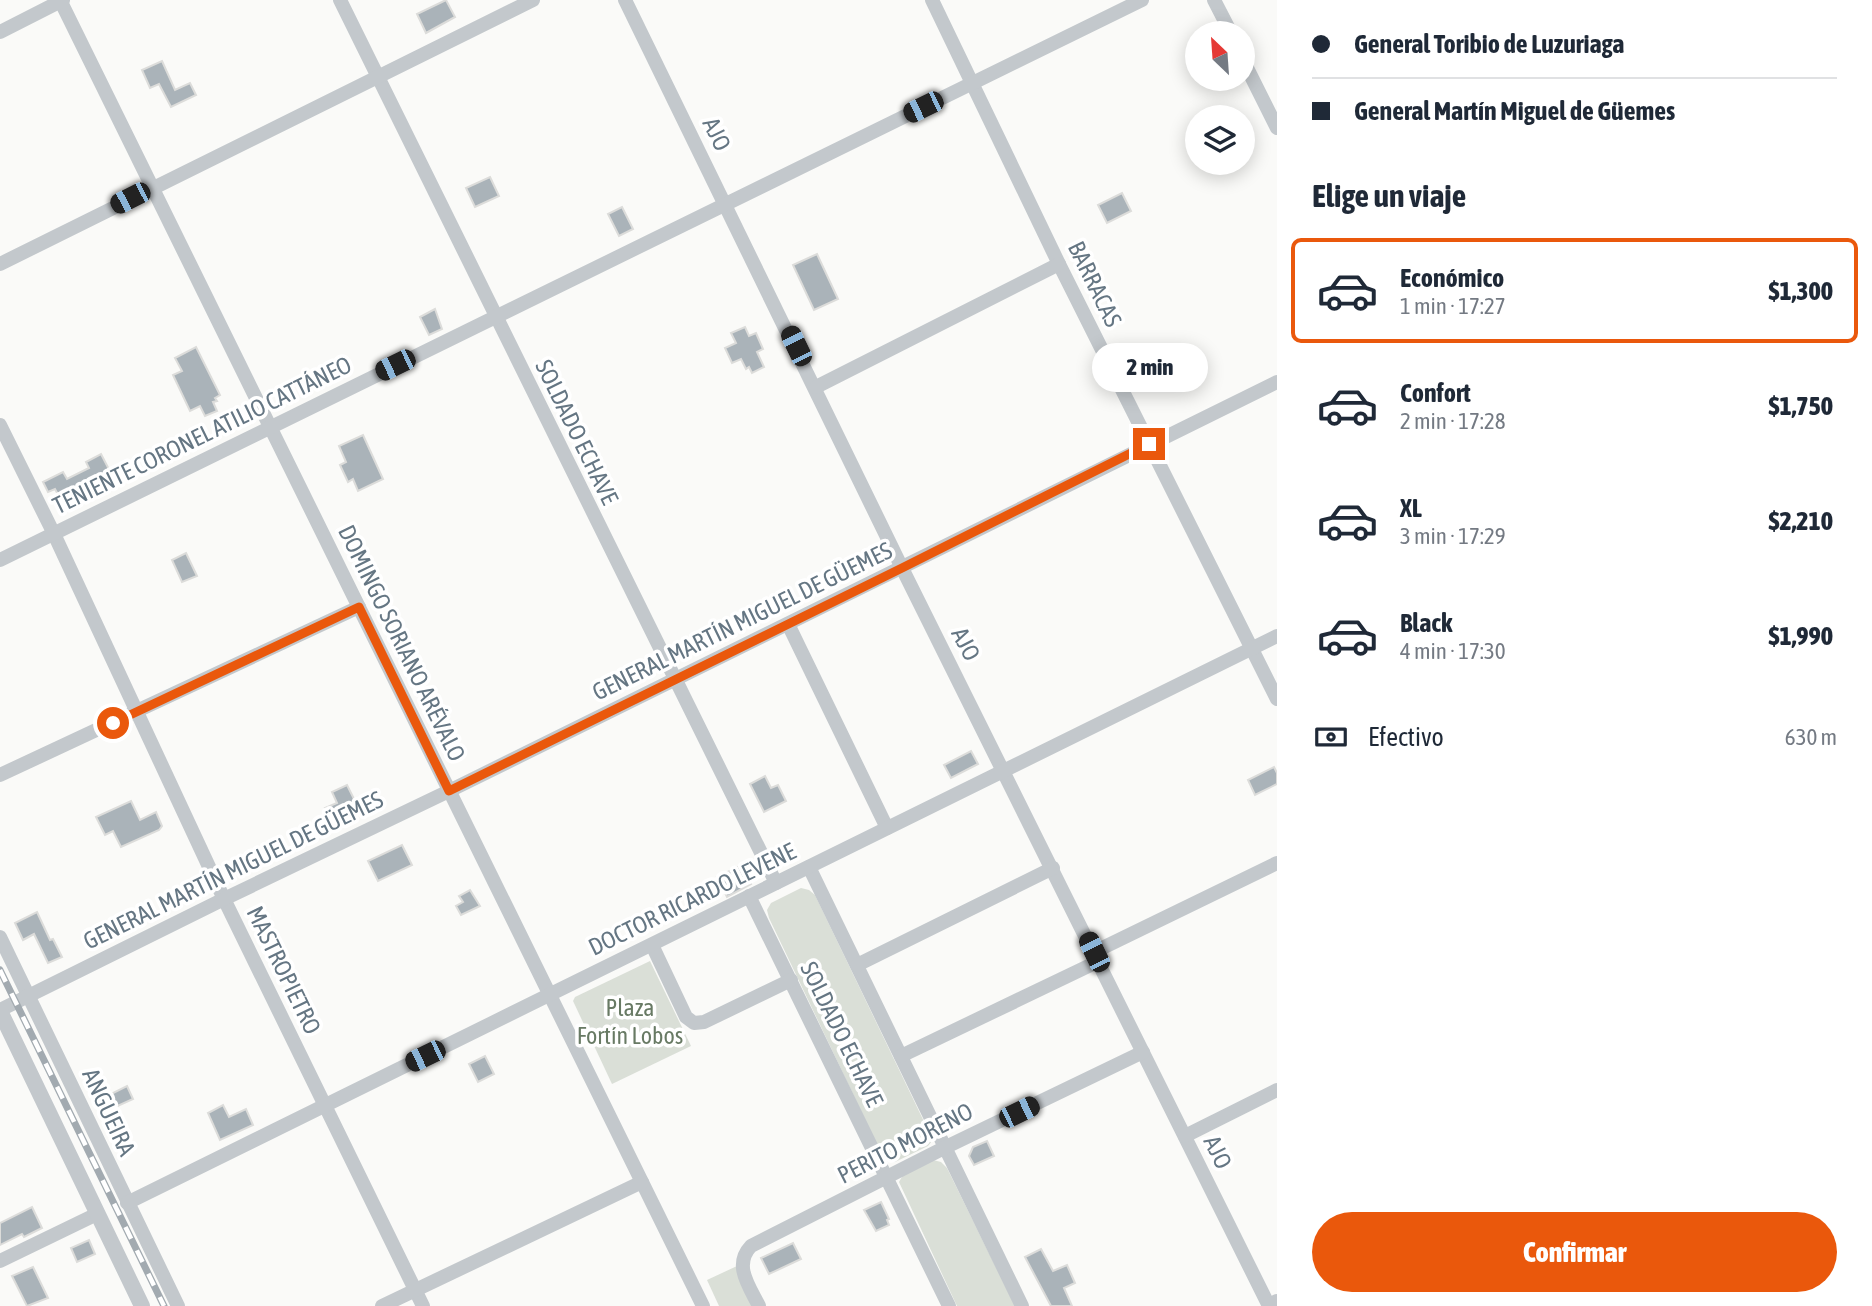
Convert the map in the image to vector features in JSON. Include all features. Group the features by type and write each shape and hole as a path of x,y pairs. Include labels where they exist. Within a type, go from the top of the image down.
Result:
{"street":[{"path":"0,32 61,0"},
{"name":"DOMINGO SORIANO ARÉVALO","path":"61,0 703,1306"},
{"name":"SOLDADO ECHAVE","path":"340,0 776,883"},
{"path":"0,264 533,0"},
{"name":"AJO","path":"625,0 902,568 1269,1306"},
{"name":"BARRACAS","path":"932,0 1059,264 1277,699"},
{"name":"TENIENTE CORONEL ATILIO CATTÁNEO","path":"0,560 1142,0"},
{"path":"1214,0 1225,21"},
{"path":"1255,84 1277,128"},
{"path":"816,387 1059,264"},
{"name":"GENERAL MARTÍN MIGUEL DE GÜEMES","path":"0,1011 1277,382"},
{"name":"MASTROPIETRO","path":"0,425 54,534 224,899 423,1306"},
{"path":"0,775 359,607"},
{"path":"788,624 887,828"},
{"name":"DOCTOR RICARDO LEVENE","path":"127,1203 1277,636"},
{"path":"901,1056 1277,863"},
{"path":"809,867 1022,1306"},
{"path":"857,965 1053,868"},
{"name":"SOLDADO ECHAVE","path":"749,896 949,1306"},
{"name":"ANGUEIRA","path":"0,937 178,1306"},
{"path":"652,945 686,1017 694,1023 704,1022 791,980"},
{"path":"0,1011 142,1306"},
{"name":"PERITO MORENO","path":"759,1306 742,1271 744,1253 751,1246 944,1148 1143,1052"},
{"path":"1185,1136 1277,1090"},
{"path":"382,1306 642,1182"},
{"path":"0,1261 97,1214"},
{"path":"1269,1306 1277,1302"}],"green space":[{"path":"801,888 815,895 930,1134 932,1141 928,1146 895,1162 888,1162 883,1157 769,918 767,910 771,903"},
{"name":"Plaza Fortín Lobos","path":"650,961 691,1046 612,1084 573,1001 575,997"},
{"path":"933,1160 941,1162 947,1168 1015,1306 957,1306 899,1182 903,1175"},
{"path":"737,1266 756,1306 719,1306 707,1280"}],"building":[{"path":"446,0 455,17 426,33 417,14"},
{"path":"162,61 175,90 190,83 196,95 171,107 159,84 150,88 142,70"},
{"path":"490,177 499,196 475,207 466,188"},
{"path":"1122,193 1131,211 1107,223 1098,205"},
{"path":"622,207 633,229 619,236 608,214"},
{"path":"817,254 838,299 814,310 793,265"},
{"path":"435,309 442,329 429,335 420,317"},
{"path":"745,327 749,336 756,333 763,349 757,352 764,367 752,373 749,367 746,369 741,359 732,363 725,348 736,343 731,333"},
{"path":"196,347 220,395 215,398 217,401 213,402 217,411 205,416 200,406 190,411 173,375 182,371 175,358"},
{"path":"363,435 383,479 358,491 353,479 348,482 340,465 346,462 339,446"},
{"path":"101,454 115,481 63,504 55,489 48,492 43,482 63,472 67,479 89,468 86,462"},
{"path":"186,553 197,576 182,582 172,560"},
{"path":"971,751 978,764 951,778 944,765"},
{"path":"1274,767 1277,784 1255,795 1248,780"},
{"path":"765,776 771,788 778,785 786,801 764,812 750,784"},
{"path":"347,785 359,809 332,822 325,808 337,803 332,792"},
{"path":"131,801 140,820 156,812 162,826 159,830 121,847 113,831 105,835 96,817"},
{"path":"402,845 412,865 378,881 368,861"},
{"path":"742,865 751,884 727,897 717,877"},
{"path":"470,890 480,906 461,915 456,906 463,902 459,896"},
{"path":"37,912 50,940 53,939 62,957 48,963 34,934 23,940 15,923"},
{"path":"485,1056 494,1074 478,1082 469,1064"},
{"path":"127,1086 133,1099 111,1109 105,1097"},
{"path":"223,1105 229,1117 246,1109 253,1125 220,1140 208,1113"},
{"path":"987,1141 994,1156 974,1165 969,1156 973,1147"},
{"path":"881,1202 889,1225 876,1231 864,1210"},
{"path":"32,1207 42,1228 0,1245 0,1223"},
{"path":"89,1240 95,1254 77,1262 71,1248"},
{"path":"793,1243 801,1259 769,1274 761,1258"},
{"path":"1041,1249 1053,1271 1067,1265 1075,1283 1064,1288 1072,1306 1051,1306 1025,1257"},
{"path":"33,1267 48,1298 27,1306 12,1276"}],"railway":[{"path":"0,970 164,1306"}],"route":[{"path":"113,723 359,607 449,791 1149,444"}]}
